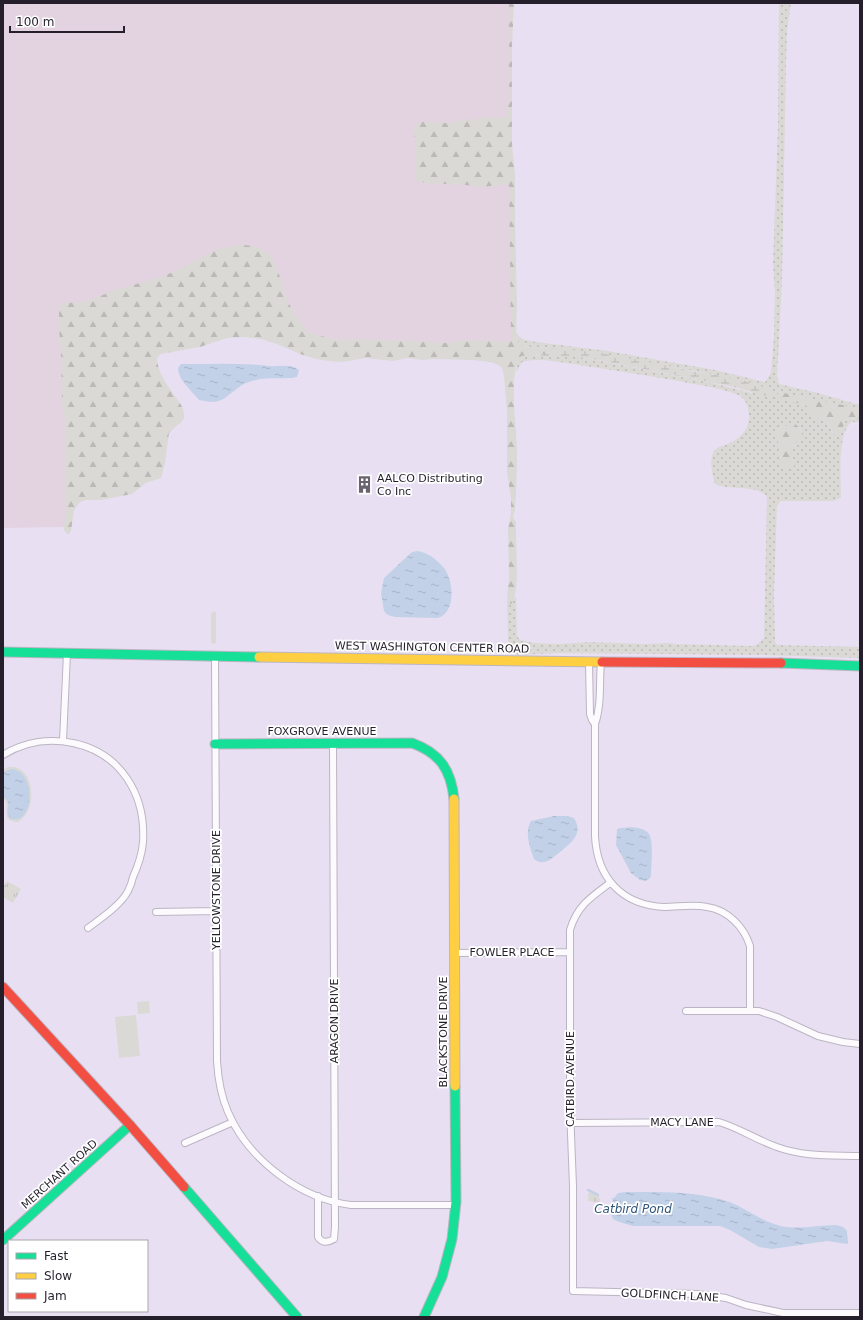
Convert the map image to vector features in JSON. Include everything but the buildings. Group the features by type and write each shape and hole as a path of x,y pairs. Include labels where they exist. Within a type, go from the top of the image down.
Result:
{"main road":[{"name":"WEST WASHINGTON CENTER ROAD","path":"3,652 589,662 772,663 860,666"},
{"name":"FOXGROVE AVENUE","path":"215,744 402,742 420,746 428,750"},
{"name":"BLACKSTONE DRIVE","path":"424,1317 433,1300 450,1252 456,1205 454,789 448,771 438,758 428,750"},
{"path":"3,987 130,1125 297,1317"},
{"name":"MERCHANT ROAD","path":"3,1240 130,1125"}],"street":[{"path":"62,741 67,654"},
{"name":"YELLOWSTONE DRIVE","path":"215,656 216,1041 218,1073 224,1103 242,1137 262,1160 289,1182 318,1196 335,1202 358,1206 456,1205"},
{"path":"589,662 590,714 595,724"},
{"path":"601,662 600,699 598,716 595,724 595,845 600,863 610,883 629,897 639,902 651,906 707,907 725,913 740,926 750,946 750,1010"},
{"path":"3,755 13,749 31,743 48,740 83,745 103,754 121,770 134,789 141,809 143,826 143,843 140,858 128,892 109,912 88,928"},
{"name":"ARAGON DRIVE","path":"318,1196 317,1233 318,1237 323,1242 326,1242 334,1239 335,1227 333,743"},
{"name":"CATBIRD AVENUE","path":"573,1291 570,930 576,914 587,900 610,883"},
{"path":"156,912 216,911"},
{"name":"FOWLER PLACE","path":"455,952 569,952"},
{"path":"686,1011 750,1010 768,1014 818,1036 843,1042 860,1044"},
{"path":"185,1143 233,1122"},
{"name":"MACY LANE","path":"571,1123 719,1122 729,1125 776,1147 792,1152 810,1155 860,1156"},
{"name":"GOLDFINCH LANE","path":"573,1291 698,1294 726,1298 746,1305 783,1313 860,1314"}],"shaded area":[{"path":"3,3 509,3 514,351 333,348 68,311 67,527 3,528"}],"green space":[{"path":"509,3 514,3 512,46 512,144 515,174 517,304 516,338 523,346 546,348 548,351 546,354 521,356 517,365 515,376 514,405 517,464 515,510 513,517 516,522 517,579 514,599 511,604 508,602 507,598 509,578 508,529 511,513 511,499 507,472 507,412 502,368 491,362 472,360 422,360 407,358 393,361 365,358 343,362 329,361 300,354 261,339 243,337 227,338 200,347 161,354 157,358 157,362 165,382 182,406 184,419 169,433 165,463 161,478 146,483 132,494 101,500 86,500 80,502 74,510 71,531 67,534 63,525 65,522 65,422 62,402 59,328 59,307 62,303 78,303 87,301 115,290 169,274 218,250 243,245 259,248 272,257 282,282 284,294 296,317 307,332 344,340 362,339 447,343 467,340 510,342 509,184 481,187 425,183 416,180 414,130 416,125 421,122 447,123 506,117 509,102"},
{"path":"779,3 791,3 787,31 782,280 777,376 779,384 860,405 860,409 779,392 788,401 806,405 812,416 829,423 832,433 840,435 846,419 860,418 860,422 851,422 844,437 840,469 841,497 833,501 781,501 777,506 774,594 775,642 777,645 860,647 860,658 763,655 559,653 516,655 515,647 509,646 508,643 507,598 508,602 515,598 516,595 517,636 520,640 534,643 669,643 753,646 758,644 764,638 767,497 757,490 715,484 711,466 712,456 716,449 735,440 746,429 749,415 746,402 734,393 701,385 552,361 535,360 522,362 516,373 518,360 521,356 581,357 708,382 752,393 759,385 717,375 629,359 563,349 523,346 516,338 516,333 522,339 536,342 608,351 715,370 765,382 771,373 774,336 775,293 773,264 778,126","holes":["788,425 797,425 801,430 799,440 789,449 790,455 794,460 782,466 777,432 780,428"]},
{"path":"546,348 603,354 736,378 764,387 771,391 771,395 765,396 734,387 581,357 531,355 546,354 548,351"},
{"path":"779,392 860,409 860,418 846,419 840,435 834,436 829,423 812,416 806,405 780,398 777,395"},
{"path":"795,424 799,427 802,434 799,440 789,449 795,467 786,468 782,466 777,432 787,425"},
{"path":"214,611 216,613 216,643 213,644 211,642 211,614"},
{"path":"8,767 17,768 24,773 29,780 31,789 29,808 25,816 18,822 9,820 7,817 6,803 5,800 3,800 3,770"},
{"path":"7,881 21,889 13,903 3,897 3,888"},
{"path":"149,1001 150,1013 138,1014 137,1002"},
{"path":"136,1015 140,1056 119,1058 115,1017"},
{"path":"589,1189 598,1193 600,1202 588,1201"}],"water":[{"path":"181,364 250,364 288,366 299,370 297,377 252,381 242,385 222,400 211,402 199,400 186,385 180,377 178,368"},
{"path":"418,551 426,553 444,568 450,580 452,596 448,609 444,615 438,618 395,617 388,615 384,611 381,593 384,578 412,552"},
{"path":"12,769 20,772 25,778 29,787 30,797 28,806 25,814 19,819 11,819 8,813 8,802 3,797 3,772"},
{"path":"554,816 568,816 574,818 578,829 577,833 572,842 548,861 538,862 534,859 529,845 529,825 531,821"},
{"path":"632,827 646,831 651,838 651,876 646,881 640,880 631,873 616,845 617,829"},
{"name":"Catbird Pond","path":"673,1192 709,1196 728,1201 773,1224 781,1226 801,1227 836,1225 843,1227 847,1231 848,1242 847,1244 827,1241 772,1249 759,1247 730,1230 720,1226 633,1226 613,1219 609,1209 613,1200 611,1198 614,1198 618,1193"}],"waterway":[{"path":"588,1190 598,1195"}],"traffic: fast":[{"path":"3,652 259,657"},
{"path":"781,663 860,666"},
{"path":"215,744 412,743 422,747 437,757 447,771 454,799"},
{"path":"424,1317 442,1277 452,1239 456,1202 455,1086"},
{"path":"3,1240 130,1125"},
{"path":"184,1187 297,1317"}],"traffic: slow":[{"path":"259,657 602,662"},
{"path":"454,799 455,1086"}],"traffic: jam":[{"path":"602,662 781,663"},
{"path":"3,987 130,1125 184,1187"}],"place":[{"name":"AALCO Distributing Co Inc","path":"364,484"}]}
